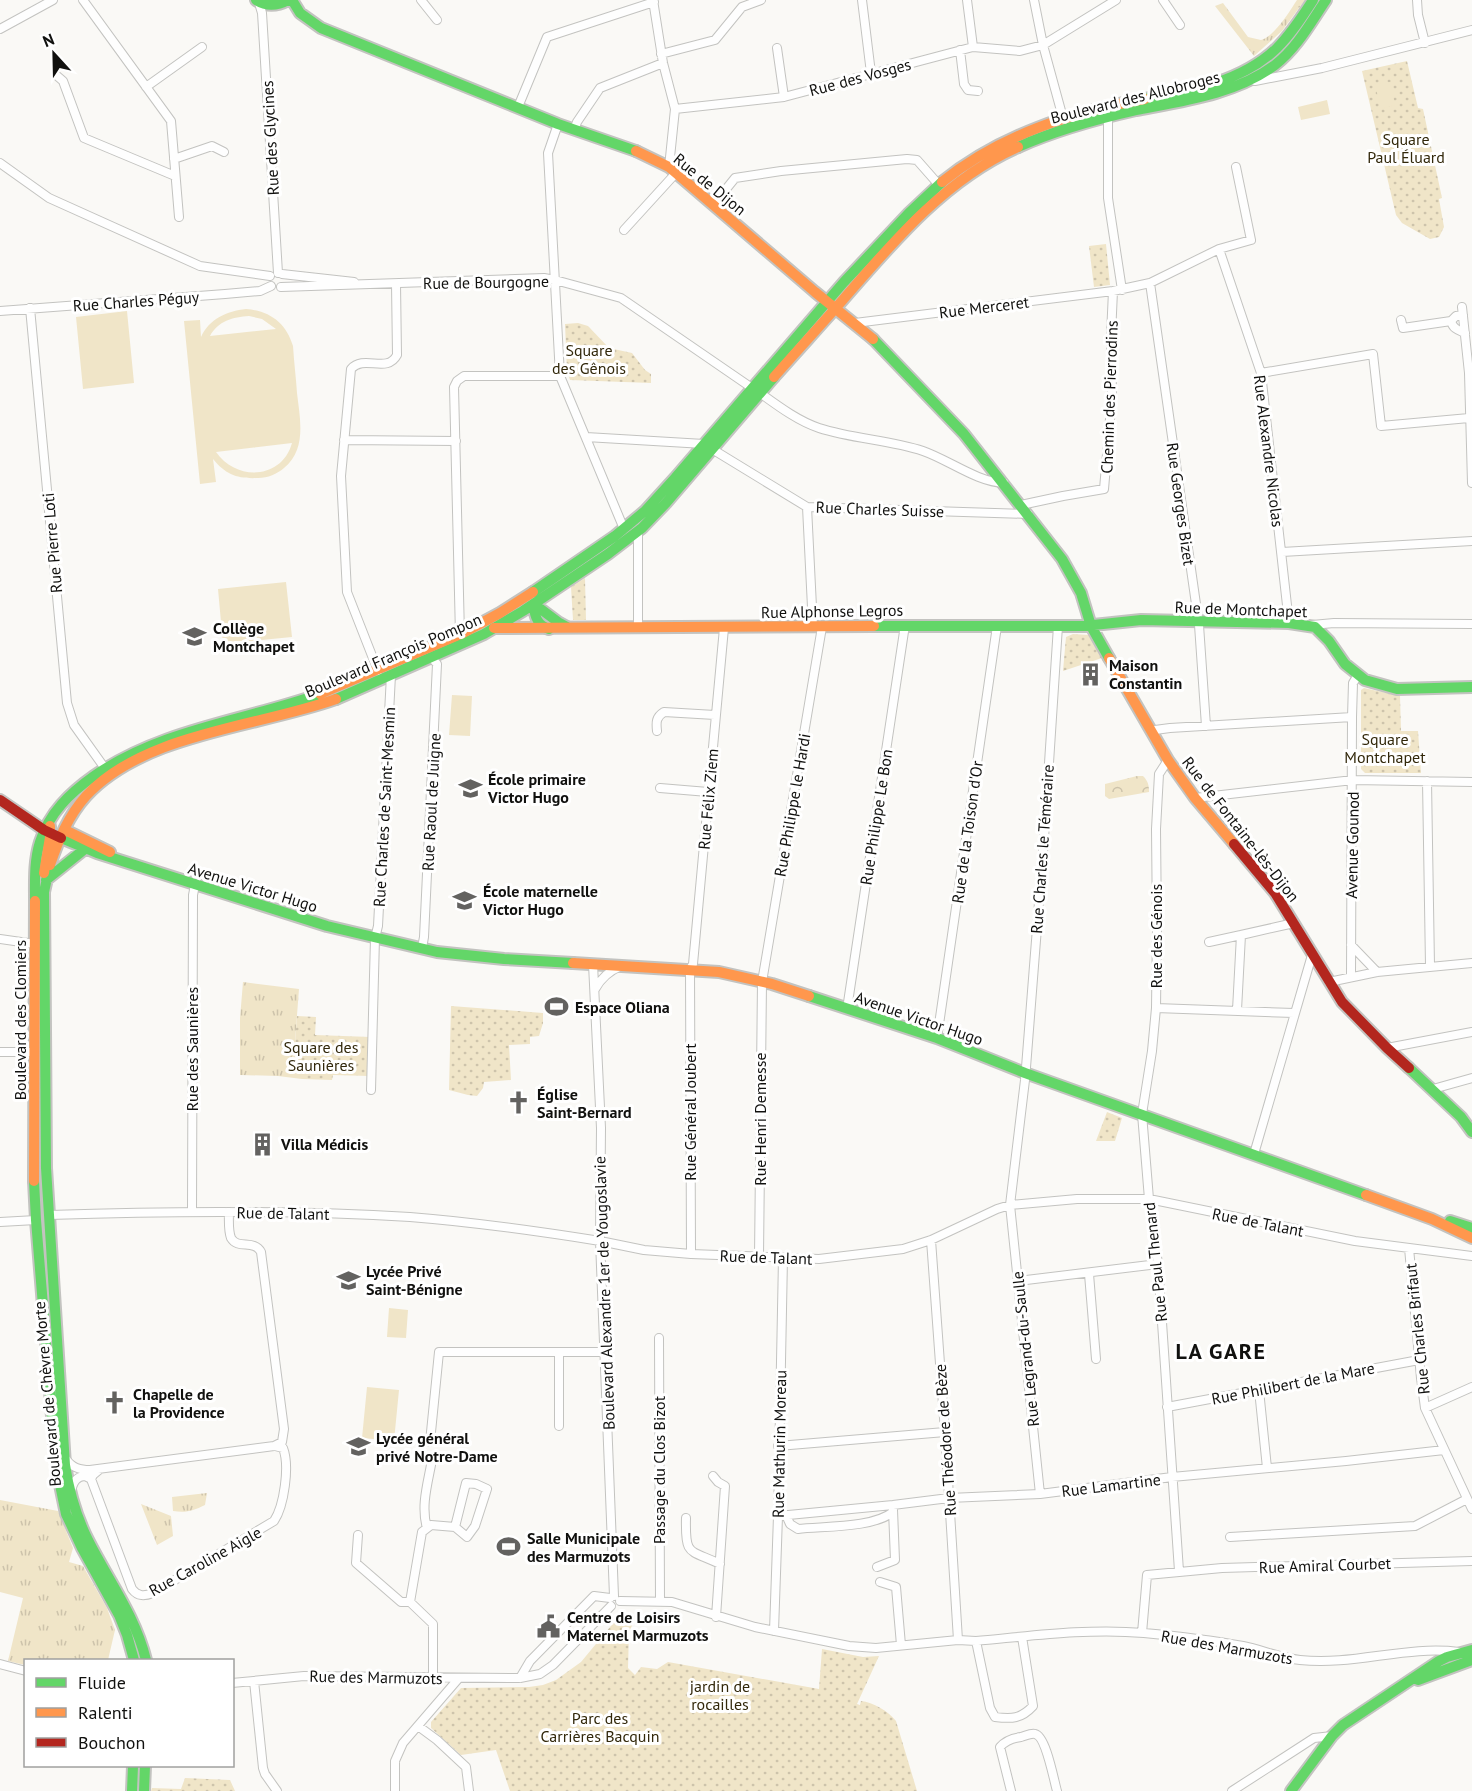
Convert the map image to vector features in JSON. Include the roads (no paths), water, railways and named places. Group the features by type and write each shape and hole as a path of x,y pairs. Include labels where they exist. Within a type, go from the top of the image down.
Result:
{"main road":[{"path":"257,1 265,5 277,6 290,0"},
{"name":"Rue de Dijon","path":"290,0 310,21 321,28 558,124 643,153 673,170 757,243 855,323 911,376 964,434 1024,509"},
{"name":"Boulevard des Allobroges","path":"756,390 826,300 898,223 962,167 1000,145 1063,118 1216,83 1239,74 1260,62 1290,35 1313,0"},
{"name":"Boulevard des Allobroges","path":"756,390 836,308 905,230 947,190 968,175 988,162 1061,129 1108,116 1208,95 1244,83 1275,64 1298,41 1326,0"},
{"name":"Boulevard François Pompon","path":"55,830 95,787 144,757 182,742 334,700 463,644 534,604 603,558 638,531 664,506 708,447 756,390"},
{"name":"Boulevard François Pompon","path":"55,830 63,812 92,776 104,767 159,739 330,691 480,625 624,529 708,447"},
{"name":"Rue de Fontaine-lès-Dijon","path":"1024,509 1062,559 1081,593 1091,626 1168,760 1195,798 1275,893 1342,1002 1387,1048 1433,1089 1461,1117 1472,1132"},
{"path":"510,607 534,604 538,595 574,569 596,548"},
{"path":"550,624 550,604 557,589"},
{"name":"Rue Alphonse Legros","path":"534,604 543,609 550,624"},
{"name":"Rue de Montchapet","path":"1091,626 1141,620 1310,625 1320,631 1345,664 1365,680 1398,689 1472,687"},
{"name":"Rue Alphonse Legros","path":"494,628 550,624 573,629 905,625 1091,626"},
{"name":"Avenue Victor Hugo","path":"0,799 97,853 327,926 375,938 438,952 504,959 690,969 719,972 762,982 937,1038 1432,1219 1472,1238"},
{"path":"44,892 43,868 55,830"},
{"name":"Avenue Victor Hugo","path":"55,830 81,836 123,860"},
{"name":"Boulevard des Clomiers","path":"49,1215 46,1168 44,892 55,830"},
{"name":"Boulevard des Clomiers","path":"36,1220 35,869 38,847 55,830"},
{"path":"46,880 86,848"},
{"path":"36,1220 49,1215"},
{"name":"Boulevard de Chèvre Morte","path":"49,1215 67,1476 75,1510 89,1542 137,1629 146,1659"},
{"name":"Avenue Victor Hugo","path":"1432,1219 1472,1228"},
{"name":"Boulevard de Chèvre Morte","path":"36,1220 56,1465 62,1498 66,1514 78,1541 111,1598 140,1659"},
{"name":"Boulevard de Chèvre Morte","path":"124,1626 134,1659"},
{"path":"1291,1791 1332,1736 1343,1725 1404,1685 1441,1666 1460,1652 1472,1651"},
{"path":"1441,1666 1472,1660"},
{"path":"132,1791 133,1767"},
{"path":"144,1768 144,1791"}],"street":[{"path":"0,29 53,0"},
{"path":"83,0 171,121 179,217"},
{"path":"421,0 437,20"},
{"path":"574,129 600,88 662,58 715,40 744,3 761,0"},
{"path":"862,0 871,74"},
{"path":"967,0 973,47"},
{"path":"1034,0 1043,45 1063,118"},
{"path":"1043,45 1117,0"},
{"path":"1163,0 1180,25"},
{"path":"1417,0 1425,43"},
{"name":"Rue des Glycines","path":"257,1 262,13 277,275"},
{"path":"518,108 547,38 654,1 662,58 675,109 673,170 624,230"},
{"path":"1244,83 1298,74 1472,30"},
{"name":"Rue des Vosges","path":"675,109 784,96 973,47 1020,51 1043,45"},
{"path":"146,87 202,47"},
{"path":"777,48 784,96"},
{"path":"960,50 964,84 968,90 978,91"},
{"path":"1275,64 1283,72 1298,74"},
{"path":"56,75 63,81 84,138 175,176"},
{"path":"1108,116 1108,198 1118,291"},
{"path":"558,124 548,153 560,376 624,529"},
{"path":"174,159 212,146 224,152"},
{"path":"714,204 735,178 781,171 907,159 917,160 939,185"},
{"name":"Rue de Bourgogne","path":"0,163 49,198 200,266 370,284"},
{"name":"Rue Merceret","path":"855,323 1118,291 1150,283 1219,249 1251,240 1236,167"},
{"name":"Rue Alexandre Nicolas","path":"1219,249 1261,374 1289,623"},
{"path":"272,286 269,281 277,275 285,281 281,287"},
{"name":"Rue de Bourgogne","path":"272,286 276,288 544,278 555,280 621,298 796,417 817,427 922,450 986,480 1004,483"},
{"name":"Rue Georges Bizet","path":"1150,283 1198,620 1206,726"},
{"path":"378,671 347,592 341,476 351,369 354,365 361,363 388,364 393,362 398,355 396,284"},
{"name":"Rue Charles Péguy","path":"0,311 260,291 272,286"},
{"name":"Chemin des Pierrodins","path":"1024,509 1063,496 1104,489 1112,396 1111,335 1118,291"},
{"name":"Rue Pierre Loti","path":"30,308 67,703 74,725 104,767"},
{"path":"1401,320 1403,328 1450,321 1463,311 1470,373 1469,418 1472,483"},
{"path":"1450,321 1452,326 1465,333"},
{"path":"1261,374 1373,354 1381,426 1469,418"},
{"path":"460,635 454,387 457,381 464,376 560,376"},
{"name":"Rue Charles Suisse","path":"586,437 708,447 807,507 1024,509"},
{"path":"344,440 456,441"},
{"name":"Rue Philippe le Hardi","path":"762,982 818,627 807,507"},
{"path":"638,531 638,628"},
{"path":"1281,552 1472,542"},
{"path":"1310,625 1334,622 1472,624"},
{"name":"Rue Philippe Le Bon","path":"847,1009 905,625"},
{"name":"Rue de la Toison d'Or","path":"937,1038 997,626"},
{"name":"Rue Charles le Téméraire","path":"1010,1205 1025,1072 1058,626"},
{"name":"Rue Félix Ziem","path":"690,969 693,962 724,628"},
{"name":"Rue Raoul de Juigne","path":"422,948 437,664 431,657"},
{"name":"Rue Charles de Saint-Mesmin","path":"375,938 378,926 391,675"},
{"name":"Avenue Gounod","path":"1351,977 1352,717 1353,683 1358,675"},
{"path":"657,731 656,721 663,712 715,715"},
{"path":"1152,732 1206,726 1352,717"},
{"name":"Rue des Génois","path":"1142,1114 1156,1008 1156,829 1159,774 1168,760"},
{"path":"1195,798 1353,780 1472,782"},
{"path":"1427,781 1430,966"},
{"path":"660,788 708,792"},
{"name":"Rue des Saunières","path":"192,1212 193,896 195,885"},
{"path":"1209,942 1294,923"},
{"path":"1237,1011 1241,935"},
{"path":"371,1090 375,938"},
{"path":"0,939 35,944"},
{"path":"1351,945 1377,972"},
{"path":"1254,1154 1312,955"},
{"path":"1329,982 1377,972 1472,963"},
{"name":"Boulevard Alexandre 1er de Yougoslavie","path":"593,964 601,1128 600,1241 614,1600"},
{"path":"594,990 605,976 621,966"},
{"name":"Rue Général Joubert","path":"690,969 691,1254"},
{"name":"Rue Henri Demesse","path":"759,1256 762,982"},
{"path":"1156,1008 1294,1013"},
{"path":"1387,1048 1472,1032"},
{"path":"0,1052 34,1052"},
{"path":"1433,1089 1472,1078"},
{"name":"Rue Paul Thenard","path":"1142,1114 1149,1199 1158,1264 1179,1571"},
{"name":"Rue de Talant","path":"49,1215 229,1212 409,1217 502,1227 600,1241 644,1250 819,1259 903,1249 931,1240 1010,1205 1077,1199 1149,1199 1355,1241 1472,1256"},
{"name":"Rue Legrand-du-Saulle","path":"1010,1205 1040,1494"},
{"path":"65,1455 69,1464 85,1470 275,1446 282,1442 285,1429 260,1250 255,1245 234,1242 230,1233 229,1212"},
{"path":"0,1222 36,1220"},
{"name":"Rue Théodore de Bèze","path":"931,1240 958,1640"},
{"name":"Rue Charles Brifaut","path":"1408,1248 1425,1408 1472,1509"},
{"name":"Rue Mathurin Moreau","path":"774,1631 782,1515 778,1446 783,1258"},
{"path":"1018,1281 1158,1264"},
{"path":"1089,1274 1096,1359"},
{"name":"Passage du Clos Bizot","path":"659,1338 660,1601"},
{"path":"430,1442 439,1352 606,1352"},
{"path":"559,1352 559,1426"},
{"name":"Rue Philibert de la Mare","path":"1167,1407 1419,1359"},
{"path":"1425,1408 1472,1387"},
{"path":"1258,1390 1268,1468"},
{"path":"778,1446 945,1432"},
{"name":"Rue Caroline Aigle","path":"91,1479 132,1589 139,1595 148,1595 274,1521 282,1507 286,1463 283,1448 275,1446"},
{"name":"Rue Lamartine","path":"782,1515 893,1509 949,1498 1040,1494 1172,1477 1444,1450"},
{"path":"427,1528 424,1518 424,1502 431,1465"},
{"path":"71,1493 79,1477 85,1476 91,1479 96,1471 104,1468"},
{"path":"712,1476 725,1486 716,1617"},
{"path":"410,1602 422,1532 431,1525 455,1527 467,1536 475,1526 487,1489 482,1485 466,1483 455,1527"},
{"path":"1230,1538 1415,1526 1467,1499"},
{"path":"782,1515 790,1524 798,1528 869,1522 886,1518 893,1509"},
{"path":"877,1567 895,1560 893,1509"},
{"path":"686,1518 685,1542 689,1550 720,1564"},
{"path":"358,1535 356,1563 401,1602 410,1602 433,1624 433,1678"},
{"name":"Rue Amiral Courbet","path":"1179,1571 1472,1561"},
{"path":"1143,1633 1147,1575 1179,1571"},
{"path":"880,1582 896,1587 901,1645"},
{"name":"Rue des Marmuzots","path":"520,1678 530,1661 594,1596 614,1600 672,1602 716,1617 774,1631 849,1646 876,1648 1098,1631 1143,1633 1239,1646 1299,1660 1338,1661 1432,1650 1460,1652"},
{"name":"Rue des Marmuzots","path":"234,1683 304,1676 520,1678 540,1674 553,1665 614,1600"},
{"path":"976,1641 990,1708 995,1717 1011,1719 1027,1712 1033,1706 1022,1637"},
{"path":"1432,1650 1441,1666 1472,1651"},
{"path":"0,1664 24,1670"},
{"path":"395,1791 394,1761 403,1743 459,1678"},
{"path":"254,1681 263,1768 277,1791"},
{"path":"418,1726 466,1767 469,1791"},
{"path":"1011,1791 1000,1747 1016,1737 1035,1734 1041,1737 1045,1747 1057,1791"},
{"path":"1232,1791 1314,1738 1332,1736"}],"place":[{"name":"Collège Montchapet","path":"195,637"},
{"name":"Maison Constantin","path":"1091,674"},
{"name":"École primaire Victor Hugo","path":"470,788"},
{"name":"École maternelle Victor Hugo","path":"465,900"},
{"name":"Espace Oliana","path":"557,1007"},
{"name":"Église Saint-Bernard","path":"519,1103"},
{"name":"Villa Médicis","path":"263,1144"},
{"name":"Lycée Privé Saint-Bénigne","path":"348,1280"},
{"name":"Chapelle de la Providence","path":"115,1403"},
{"name":"Lycée général privé Notre-Dame","path":"358,1447"},
{"name":"Salle Municipale des Marmuzots","path":"509,1547"},
{"name":"Centre de Loisirs Maternel Marmuzots","path":"549,1626"}],"district":[{"name":"LA GARE","path":"1221,1351"}],"park label":[{"name":"Square Paul Éluard","path":"1406,148"},
{"name":"Square des Gênois","path":"589,359"},
{"name":"Square Montchapet","path":"1385,748"},
{"name":"Square des Saunières","path":"321,1056"},
{"name":"jardin de rocailles","path":"720,1695"},
{"name":"Parc des Carrières Bacquin","path":"600,1727"}]}
